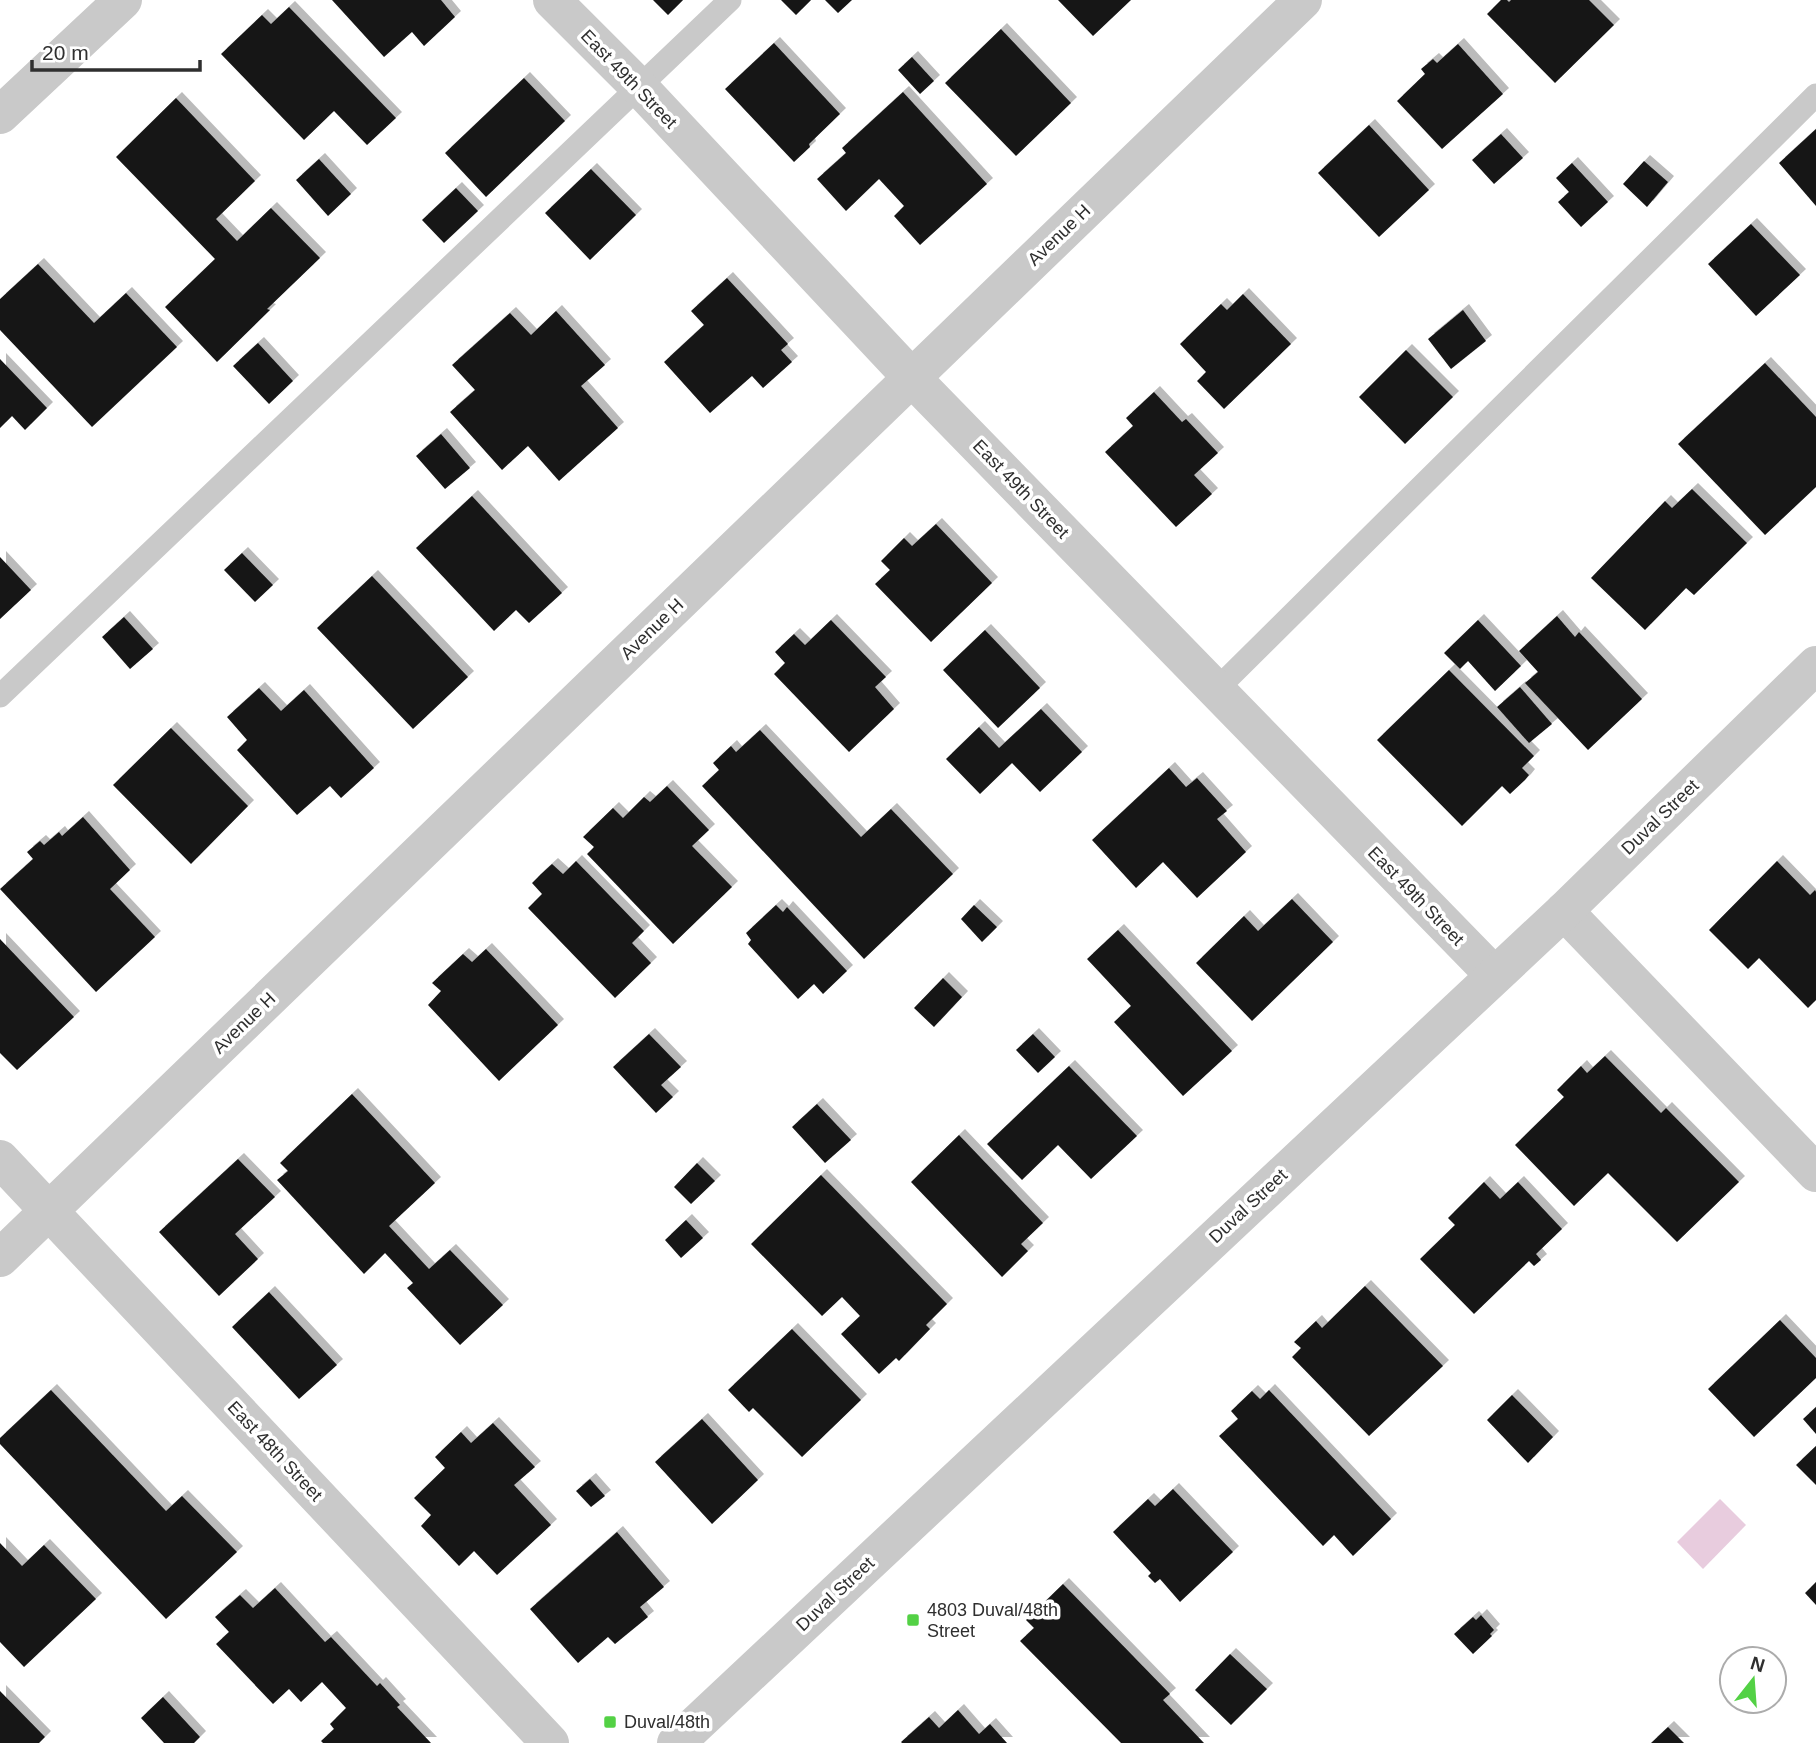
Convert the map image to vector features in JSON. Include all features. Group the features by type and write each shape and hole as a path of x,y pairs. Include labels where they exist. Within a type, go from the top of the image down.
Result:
{"street":[{"path":"0,115 123,0"},
{"name":"East 49th Street","path":"552,0 639,88 912,378 1494,975"},
{"name":"Avenue H","path":"0,1258 1303,0"},
{"name":"Duval Street","path":"676,1743 1564,911 1816,665"},
{"path":"1564,911 1816,1173"},
{"name":"East 48th Street","path":"0,1158 550,1743"}],"lane":[{"path":"0,696 730,0"},
{"path":"1217,689 1816,96"}],"shaded area":[{"path":"1720,1499 1746,1525 1703,1569 1677,1542"}],"building":[{"path":"332,0 441,0 455,17 424,46 412,32 384,57"},
{"path":"653,0 683,0 668,15"},
{"path":"781,0 811,0 796,15"},
{"path":"825,0 852,0 838,13"},
{"path":"1058,0 1131,0 1093,36"},
{"path":"1501,0 1589,0 1614,25 1555,83 1487,14"},
{"path":"289,7 396,118 367,145 334,111 304,140 221,54 262,15 271,24"},
{"path":"1001,29 1071,103 1016,156 945,83"},
{"path":"774,43 840,114 794,162 725,89"},
{"path":"1458,44 1503,94 1442,149 1397,101 1425,74 1421,69 1433,59 1437,63"},
{"path":"912,57 934,81 920,94 898,70"},
{"path":"524,78 565,121 486,197 445,153"},
{"path":"903,92 987,184 920,245 894,216 904,206 879,179 846,211 817,179 846,153 842,148"},
{"path":"176,98 255,181 216,219 237,241 271,208 320,258 217,362 165,307 215,259 116,157"},
{"path":"1369,125 1429,190 1379,237 1318,173"},
{"path":"1816,129 1816,206 1779,163"},
{"path":"1501,134 1523,158 1494,184 1472,160"},
{"path":"319,159 351,194 328,216 296,180"},
{"path":"1644,161 1668,182 1647,207 1623,184"},
{"path":"1572,163 1608,202 1581,227 1558,202 1569,192 1556,178"},
{"path":"591,169 636,215 590,260 545,213"},
{"path":"456,188 478,211 444,243 422,220"},
{"path":"1751,224 1800,275 1756,316 1708,264"},
{"path":"38,264 94,323 126,293 177,347 92,427 0,330 0,299"},
{"path":"727,278 788,344 781,350 792,362 763,388 752,376 710,413 664,362 704,325 691,311"},
{"path":"1243,294 1291,344 1224,409 1197,381 1206,372 1180,344 1221,304 1227,310"},
{"path":"1463,310 1486,341 1451,369 1428,339"},
{"path":"556,311 605,365 581,386 618,428 559,481 528,446 502,470 450,412 475,390 452,365 510,313 531,335"},
{"path":"258,343 293,381 269,404 233,366"},
{"path":"1406,350 1453,397 1405,444 1359,397"},
{"path":"0,359 47,408 25,430 12,416 0,428"},
{"path":"1765,363 1816,417 1816,487 1765,535 1678,444"},
{"path":"1154,392 1182,422 1186,419 1218,453 1194,475 1212,494 1176,527 1105,452 1133,426 1126,418"},
{"path":"441,434 470,468 445,489 416,456"},
{"path":"1692,489 1747,543 1694,595 1686,588 1645,630 1591,578 1665,501 1672,508"},
{"path":"472,496 562,593 529,623 516,610 494,631 416,548"},
{"path":"936,524 992,583 931,642 875,584 890,570 881,561 904,538 912,546"},
{"path":"242,553 273,585 255,602 224,570"},
{"path":"0,557 31,590 0,619"},
{"path":"372,576 468,677 413,729 317,628"},
{"path":"1557,616 1575,637 1579,632 1642,699 1588,750 1525,683 1538,672 1519,651"},
{"path":"124,617 153,649 130,669 102,637"},
{"path":"831,620 886,677 875,687 894,709 849,752 774,674 785,663 775,652 794,634 805,645"},
{"path":"1478,620 1521,666 1495,691 1468,661 1460,669 1444,653"},
{"path":"985,630 1040,688 998,728 943,670"},
{"path":"1449,670 1534,756 1522,768 1529,775 1525,780 1510,794 1502,786 1462,826 1377,740"},
{"path":"1520,687 1552,724 1529,743 1497,707"},
{"path":"259,688 281,711 304,690 374,768 341,798 330,786 297,815 237,750 247,740 227,717"},
{"path":"1041,709 1082,752 1040,792 1012,763 980,794 946,759 979,727 999,748"},
{"path":"171,728 248,806 191,864 113,785"},
{"path":"760,730 861,837 891,809 953,874 864,959 702,786 719,770 713,763 731,746 736,752"},
{"path":"1169,768 1186,787 1197,778 1227,811 1217,819 1246,852 1197,898 1163,862 1136,888 1092,840"},
{"path":"667,786 709,830 692,846 732,887 673,944 587,854 594,847 583,837 613,808 623,818 644,797 650,802"},
{"path":"83,817 130,870 110,889 155,937 96,992 0,889 33,859 27,852 40,841 44,845 59,832 62,836"},
{"path":"576,861 644,931 632,943 651,963 615,998 528,908 542,894 532,883 541,874 552,864 563,874"},
{"path":"1777,861 1810,895 1815,890 1816,892 1816,1000 1808,1008 1759,958 1748,969 1709,930"},
{"path":"1292,899 1333,942 1252,1021 1196,963 1244,916 1258,931"},
{"path":"776,905 783,912 787,907 847,971 823,994 814,984 798,999 748,944 751,940 746,933"},
{"path":"974,905 997,927 982,942 961,919"},
{"path":"1118,930 1232,1051 1183,1096 1114,1022 1131,1006 1087,959"},
{"path":"0,939 74,1017 17,1070 0,1053"},
{"path":"486,949 558,1025 499,1081 428,1005 441,991 432,983 463,954 472,962"},
{"path":"943,978 962,997 934,1027 914,1008"},
{"path":"649,1034 681,1067 661,1085 673,1097 656,1113 613,1067"},
{"path":"1033,1034 1055,1057 1038,1073 1016,1050"},
{"path":"1605,1056 1661,1113 1666,1108 1739,1182 1677,1242 1608,1173 1574,1206 1515,1145 1564,1097 1557,1090 1581,1066 1587,1073"},
{"path":"1069,1066 1137,1136 1091,1179 1058,1145 1022,1180 987,1144"},
{"path":"352,1094 435,1183 389,1226 429,1269 450,1250 503,1305 460,1345 407,1288 413,1283 385,1253 364,1274 277,1180 288,1171 280,1163"},
{"path":"817,1104 851,1140 825,1163 792,1127"},
{"path":"959,1135 1043,1223 1021,1244 1028,1251 1002,1277 911,1182"},
{"path":"238,1159 275,1197 235,1234 258,1259 219,1296 159,1232"},
{"path":"697,1163 715,1181 691,1204 674,1187"},
{"path":"821,1175 947,1304 926,1325 930,1329 899,1361 896,1358 879,1374 841,1334 860,1316 842,1297 822,1316 751,1244"},
{"path":"1484,1182 1500,1199 1518,1182 1562,1229 1536,1254 1541,1260 1534,1266 1529,1261 1474,1314 1420,1259 1455,1225 1448,1218"},
{"path":"686,1220 703,1238 681,1258 665,1240"},
{"path":"1365,1286 1443,1366 1369,1436 1292,1357 1301,1348 1294,1342 1316,1321 1322,1328"},
{"path":"269,1292 337,1365 299,1399 232,1327"},
{"path":"1780,1320 1816,1358 1816,1378 1754,1437 1708,1389"},
{"path":"792,1329 861,1400 802,1457 753,1408 749,1412 728,1390"},
{"path":"51,1390 166,1511 182,1496 237,1552 166,1619 0,1444 0,1438"},
{"path":"1269,1390 1391,1519 1353,1556 1334,1535 1323,1546 1219,1436 1238,1419 1231,1411 1252,1391 1260,1399"},
{"path":"1512,1395 1553,1437 1528,1463 1487,1420"},
{"path":"1816,1407 1816,1434 1803,1419"},
{"path":"702,1419 758,1480 712,1524 655,1462"},
{"path":"493,1423 535,1467 514,1485 551,1525 497,1575 474,1551 459,1566 421,1526 431,1515 414,1498 445,1468 435,1457 461,1432 471,1443"},
{"path":"1816,1446 1816,1485 1796,1465"},
{"path":"590,1479 605,1496 591,1507 576,1491"},
{"path":"1173,1489 1233,1552 1180,1602 1160,1579 1155,1583 1148,1576 1151,1573 1113,1532 1148,1499 1155,1506"},
{"path":"617,1532 664,1587 640,1607 648,1617 615,1644 608,1637 578,1663 530,1609"},
{"path":"0,1543 22,1566 44,1545 96,1599 24,1667 0,1642"},
{"path":"1816,1582 1816,1605 1805,1593"},
{"path":"1063,1584 1170,1694 1163,1700 1204,1743 1121,1743 1020,1641 1034,1628 1026,1620"},
{"path":"275,1588 325,1642 331,1637 377,1686 380,1683 400,1705 397,1707 431,1743 323,1743 321,1741 334,1729 330,1724 346,1708 322,1682 301,1702 289,1689 273,1704 216,1644 229,1632 215,1617 240,1595 253,1608"},
{"path":"1481,1615 1494,1630 1490,1634 1492,1636 1473,1654 1454,1634 1473,1617 1476,1620"},
{"path":"1230,1654 1267,1689 1231,1725 1195,1690"},
{"path":"0,1691 45,1737 39,1743 0,1743"},
{"path":"163,1697 200,1737 194,1743 164,1743 141,1718"},
{"path":"958,1710 979,1734 990,1724 1007,1743 901,1742 929,1717 939,1728"},
{"path":"1668,1727 1684,1743 1651,1743"}],"place":[{"name":"4803 Duval/48th Street","path":"913,1620"},
{"name":"Duval/48th","path":"610,1722"}]}
